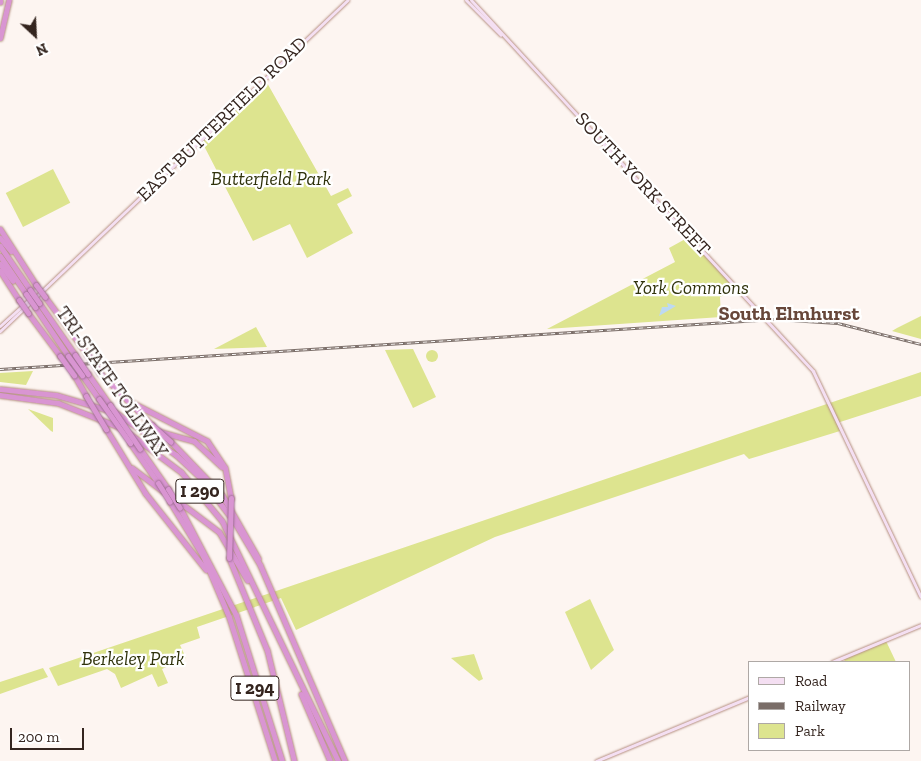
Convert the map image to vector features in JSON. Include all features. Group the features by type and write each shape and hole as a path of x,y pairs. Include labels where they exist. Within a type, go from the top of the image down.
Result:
{"highway":[{"path":"0,25 8,0"},
{"path":"0,38 8,0"},
{"path":"0,229 45,297 100,373 222,495 260,566"},
{"path":"0,238 21,262"},
{"name":"TRI-STATE TOLLWAY","path":"0,246 25,295"},
{"name":"TRI-STATE TOLLWAY","path":"0,256 34,308 88,374 180,508 226,600 229,617 275,761"},
{"path":"0,264 34,308 60,356 74,375 145,493 193,550 226,600"},
{"path":"0,271 25,295"},
{"path":"0,275 25,295"},
{"name":"TRI-STATE TOLLWAY","path":"34,308 72,355 82,375 158,483 236,615 282,761"},
{"name":"I 290","path":"0,389 74,399 136,424 201,478 260,566 346,761"},
{"name":"I 290","path":"0,395 83,410 164,458 193,484 222,521 260,606 338,761"},
{"path":"126,400 207,441 226,468 230,496 229,558 271,663 294,761"},
{"path":"136,424 205,448 223,470 230,496"},
{"path":"119,452 145,480 213,526 253,590"},
{"path":"298,682 329,761"}],"main road":[{"name":"EAST BUTTERFIELD ROAD","path":"51,280 347,0"},
{"name":"SOUTH YORK STREET","path":"466,0 503,35"},
{"name":"SOUTH YORK STREET","path":"471,0 813,371 921,597"},
{"path":"0,326 51,280"},
{"path":"0,331 51,280"},
{"path":"834,661 921,624"},
{"path":"596,761 748,698"}],"green space":[{"name":"Butterfield Park","path":"266,81 331,196 348,188 352,196 337,204 353,233 307,258 290,224 253,241 202,142"},
{"path":"53,169 70,203 23,227 6,193"},
{"name":"York Commons","path":"689,237 736,289 720,297 721,317 547,329 675,262 669,248"},
{"path":"921,316 921,339 892,331 897,328"},
{"path":"256,327 267,347 214,349"},
{"path":"413,349 436,397 413,408 385,350"},
{"path":"434,350 437,351 437,361 430,362 427,361 426,354 427,351"},
{"path":"33,371 26,385 0,382 0,373"},
{"name":"Berkeley Park","path":"921,372 921,396 837,423 840,431 749,459 744,454 495,537 296,630 281,598 197,627 200,638 180,645 186,658 162,669 168,683 158,687 152,674 121,688 115,674 107,669 58,686 49,668"},
{"path":"28,409 53,418 53,432 51,431"},
{"path":"590,599 614,650 591,670 565,612"},
{"path":"886,641 896,661 845,661 844,659"},
{"path":"474,654 483,679 479,681 451,658"},
{"path":"43,668 48,677 0,694 0,682"}],"water":[{"path":"667,303 676,306 659,316 662,307 668,307"}],"railway":[{"path":"0,369 774,319 838,323 921,344"}],"district":[{"name":"South Elmhurst","path":"789,313"}]}
